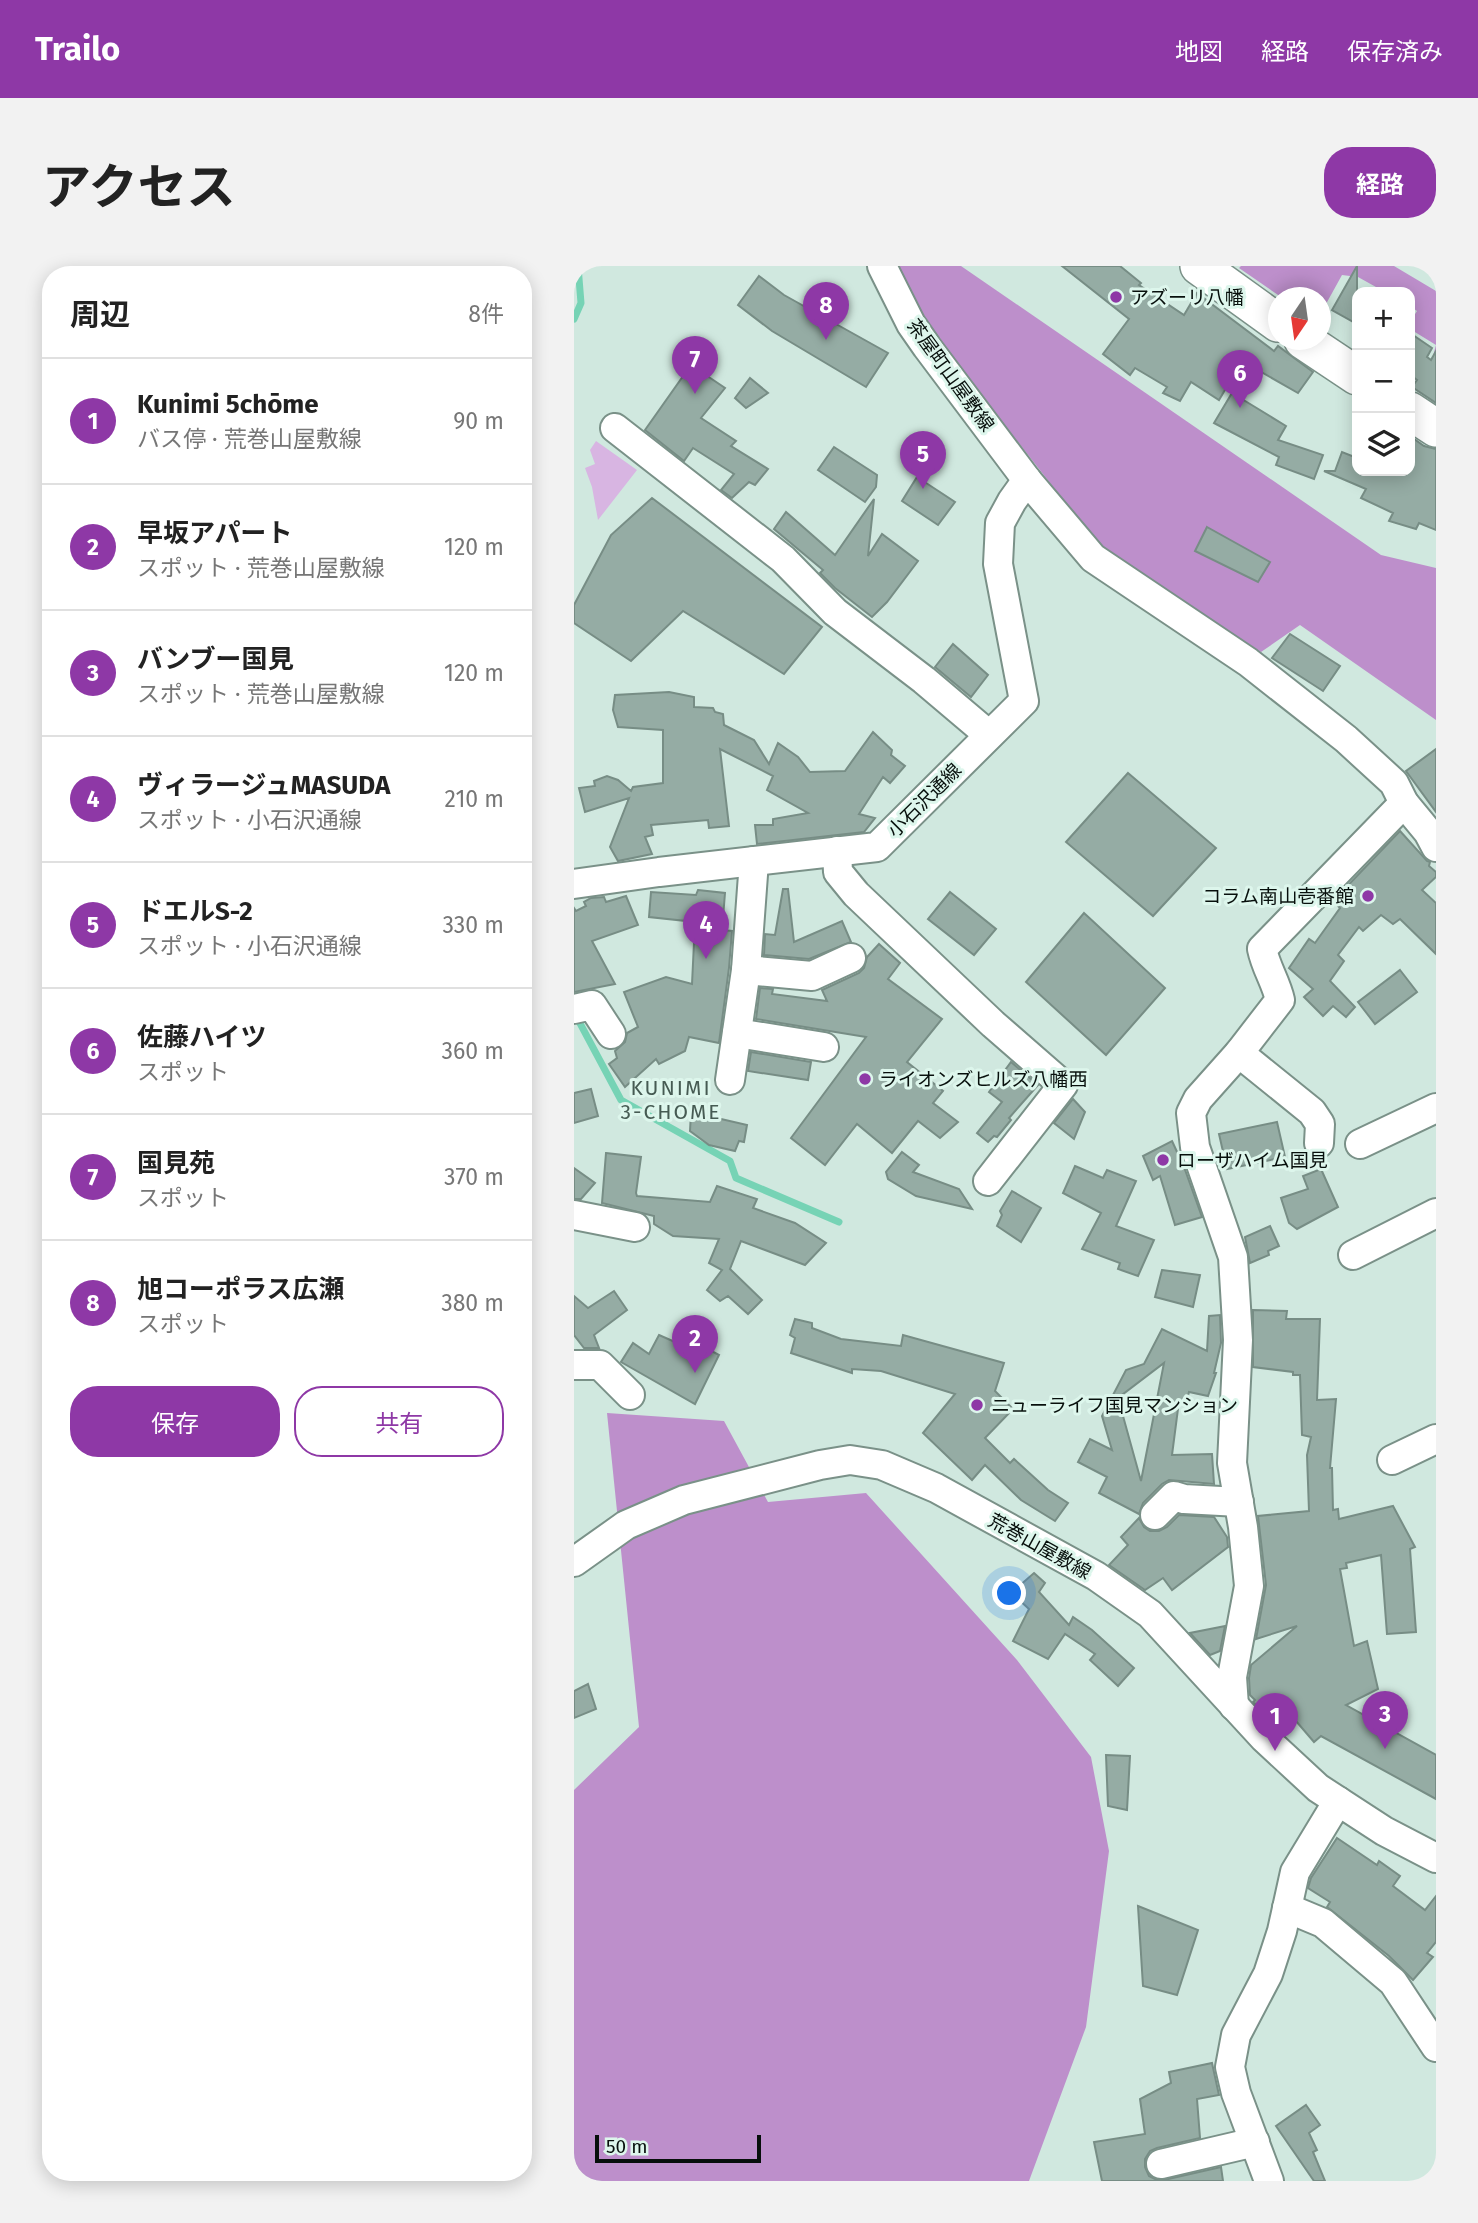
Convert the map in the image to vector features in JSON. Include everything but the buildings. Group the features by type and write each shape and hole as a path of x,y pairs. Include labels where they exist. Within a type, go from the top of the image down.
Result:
{"main road":[{"path":"1199,266 1268,315"},
{"path":"1318,350 1352,373"},
{"path":"1413,413 1436,428"}],"street":[{"name":"茶屋町山屋敷線","path":"882,266 911,324 927,347 1027,480 1093,558 1248,662 1346,739 1394,783 1404,803 1428,832 1436,847"},
{"path":"615,428 783,559 835,612 924,680 989,735"},
{"name":"小石沢通線","path":"574,884 877,847 1024,701 998,564 1000,523 1027,480"},
{"path":"1234,1706 1232,1677 1249,1586 1232,1463 1238,1340 1233,1257 1195,1147 1191,1113 1198,1099 1239,1053 1280,1000 1262,949 1404,803"},
{"path":"837,851 838,872 856,894 993,1024 1063,1085 988,1181"},
{"path":"730,1080 746,970 754,861"},
{"path":"746,970 812,976 850,958"},
{"path":"579,1008 592,1005 611,1034"},
{"path":"737,1033 824,1047"},
{"path":"1239,1053 1312,1112 1320,1124 1319,1143"},
{"path":"1360,1144 1436,1108"},
{"path":"1353,1255 1436,1213"},
{"path":"574,1214 635,1227"},
{"path":"574,1365 600,1365 630,1395"},
{"path":"1392,1460 1436,1439"},
{"name":"荒巻山屋敷線","path":"574,1562 626,1525 684,1500 820,1465 850,1460 882,1465 936,1488 1096,1576 1150,1614 1273,1747 1318,1788 1384,1831 1436,1858"},
{"path":"1155,1516 1174,1496 1239,1502"},
{"path":"1269,2181 1236,2093 1230,2067 1236,2035 1268,1974 1282,1931 1295,1872 1338,1801"},
{"path":"1287,1908 1323,1923 1393,1982 1436,2047"},
{"path":"1161,2164 1255,2142"}],"shaded area":[{"path":"961,266 1381,555 1436,568 1436,720 1300,625 1261,652 1100,547 942,345 895,268"},
{"path":"1394,266 1436,291 1436,345 1415,332 1415,287 1376,287 1358,277 1342,275 1331,295 1331,287 1268,288 1239,268"},
{"path":"596,441 637,470 598,520 592,487 585,468 595,464 590,450"},
{"path":"607,1413 724,1421 768,1502 866,1493 1017,1660 1091,1757 1109,1851 1086,2027 1029,2181 574,2181 574,1790 639,1727"}],"waterway":[{"path":"574,319 581,303 578,266"},
{"path":"575,1014 621,1100 730,1161 736,1178 839,1222"}],"place":[{"name":"アズーリ八幡","path":"1116,297"},
{"name":"旭コーポラス広瀬","path":"826,340"},
{"name":"国見苑","path":"695,394"},
{"name":"佐藤ハイツ","path":"1240,408"},
{"name":"ドエルS-2","path":"923,489"},
{"name":"コラム南山壱番館","path":"1368,896"},
{"name":"ヴィラージュMASUDA","path":"706,959"},
{"name":"ライオンズヒルズ八幡西","path":"865,1079"},
{"name":"ローザハイム国見","path":"1163,1160"},
{"name":"早坂アパート","path":"695,1373"},
{"name":"ニューライフ国見マンション","path":"977,1405"},
{"name":"バンブー国見","path":"1385,1749"},
{"name":"Kunimi 5chōme","path":"1275,1751"}],"district":[{"name":"KUNIMI 3-CHOME","path":"671,1100"}]}
